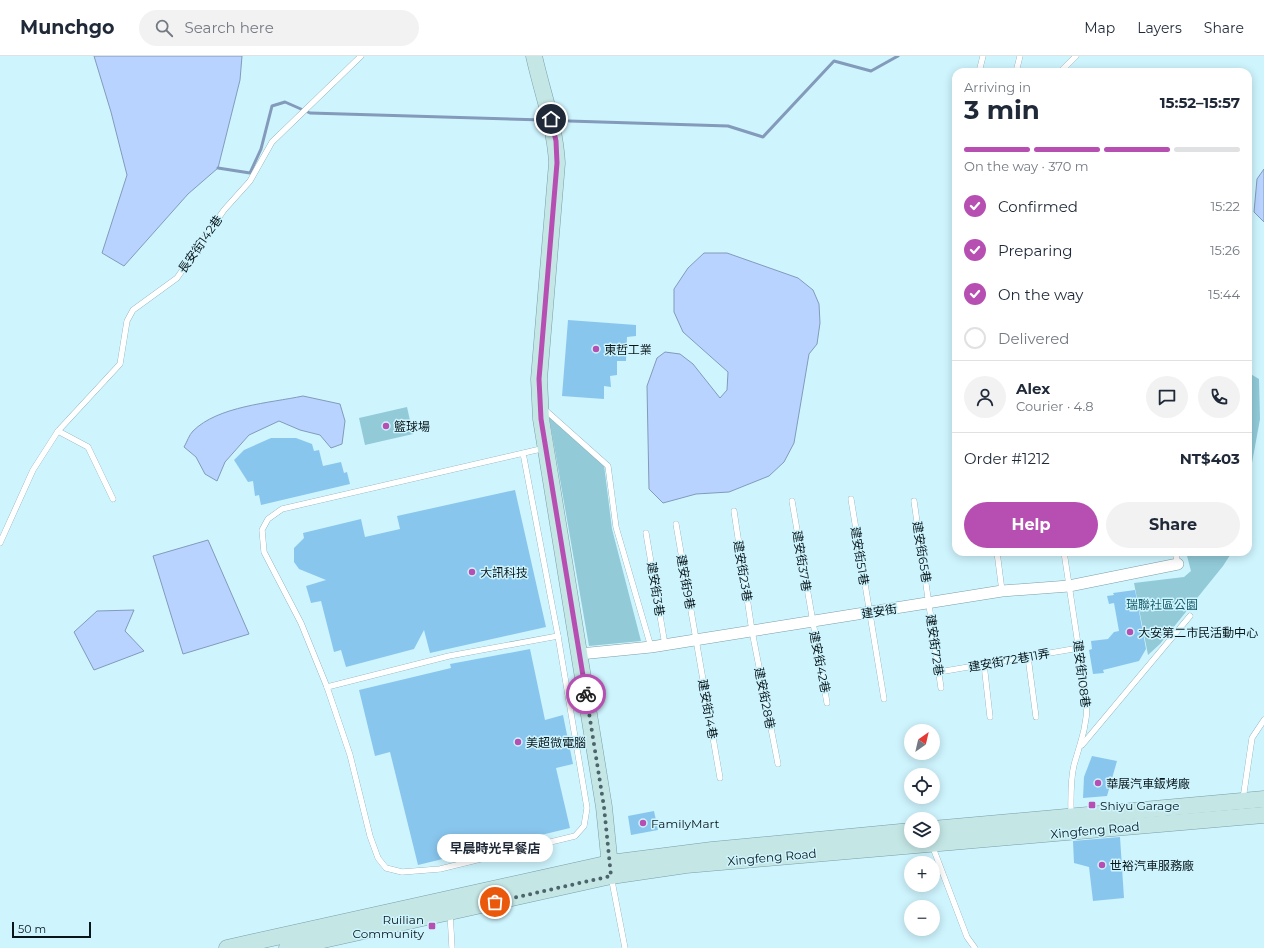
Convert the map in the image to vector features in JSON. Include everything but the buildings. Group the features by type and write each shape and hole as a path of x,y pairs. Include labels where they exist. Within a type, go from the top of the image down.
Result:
{"main road":[{"path":"534,56 540,84 556,141 557,163 539,379 540,405 604,807 611,870"},
{"name":"Xingfeng Road","path":"1072,824 1264,799"},
{"name":"Xingfeng Road","path":"940,835 1072,824 1264,815"},
{"name":"Xingfeng Road","path":"227,948 712,850 904,833"},
{"name":"Xingfeng Road","path":"287,948 450,912 611,870 686,865 904,839"}],"street":[{"name":"建安街","path":"580,654 665,645 1002,591 1069,586 1178,564"}],"lane":[{"name":"長安街142巷","path":"0,543 33,470 58,431 120,364 127,321 133,310 177,278 224,210 250,182 272,142 361,56"},
{"path":"980,68 983,56"},
{"path":"1017,68 1020,56"},
{"path":"1062,68 1076,56"},
{"path":"540,405 608,466 616,526 651,647"},
{"path":"58,431 88,447 113,499"},
{"path":"523,453 558,636 587,808 584,826 575,836 440,869 402,872 386,868 378,858 370,836 350,754 327,687 302,623 264,552 262,530 268,519 282,509 523,453 546,448"},
{"name":"建安街51巷","path":"851,499 868,613 884,699"},
{"name":"建安街37巷","path":"792,501 812,622"},
{"name":"建安街65巷","path":"914,501 929,603"},
{"name":"建安街23巷","path":"734,511 752,631"},
{"name":"建安街9巷","path":"676,524 696,640"},
{"name":"建安街3巷","path":"646,533 665,645"},
{"path":"998,556 1002,591"},
{"name":"建安街108巷","path":"1065,556 1087,704 1087,721 1081,747 1074,766 1072,824"},
{"path":"1176,556 1178,564"},
{"name":"建安街72巷","path":"929,603 941,688"},
{"path":"1081,747 1190,616"},
{"name":"建安街42巷","path":"812,622 827,703"},
{"name":"建安街28巷","path":"752,631 778,764"},
{"path":"327,687 449,656 558,636"},
{"name":"建安街14巷","path":"696,640 720,778"},
{"name":"建安街72巷11弄","path":"939,672 1079,648"},
{"path":"1028,656 1036,717"},
{"path":"984,664 990,717"},
{"path":"1243,801 1252,738 1264,720"},
{"path":"936,848 967,936 975,948"},
{"path":"611,870 625,948"},
{"path":"450,912 452,948"}],"green space":[{"path":"1252,375 1259,379 1260,419 1252,463"},
{"name":"籃球場","path":"407,407 413,434 365,445 359,418"},
{"path":"549,416 604,465 612,529 641,641 589,646"},
{"name":"瑞聯社區公園","path":"1187,556 1229,556 1160,644 1148,655 1134,583 1184,577 1191,571"}],"shaded area":[{"path":"94,56 242,56 240,80 218,168 188,194 124,266 102,253 127,175 111,112"},
{"path":"1264,169 1264,222 1254,212 1257,179"},
{"path":"704,253 727,253 798,278 813,290 819,304 820,323 817,344 809,354 794,443 784,462 769,476 729,492 696,494 663,503 649,489 647,386 657,358 665,352 680,354 693,364 720,398 727,390 728,372 683,332 674,312 674,289 688,268"},
{"path":"303,396 340,404 345,421 342,444 331,448 320,435 300,430 279,421 249,435 225,462 217,481 205,474 196,457 184,447 193,431 216,416 245,407"},
{"path":"208,540 249,634 183,654 153,556"},
{"path":"134,610 125,631 144,651 94,670 74,632 97,611"}],"waterway":[{"path":"569,121 728,126 763,137 834,61 871,71 898,56"},
{"path":"218,168 250,173 261,149 272,106 285,102 310,113 543,120"}],"way so far":[{"path":"495,902 611,876 604,807 586,694"}],"place":[{"name":"東哲工業","path":"596,349"},
{"name":"籃球場","path":"386,426"},
{"name":"大訊科技","path":"472,572"},
{"name":"大安第二市民活動中心","path":"1130,632"},
{"name":"美超微電腦","path":"518,742"},
{"name":"華展汽車鈑烤廠","path":"1098,783"},
{"name":"Shiyu Garage","path":"1092,805"},
{"name":"FamilyMart","path":"643,823"},
{"name":"世裕汽車服務廠","path":"1102,865"},
{"name":"早晨時光早餐店","path":"495,902"},
{"name":"Ruilian Community","path":"432,926"}],"route":[{"path":"551,119 556,141 557,163 539,379 541,419 564,569 586,694"}]}
